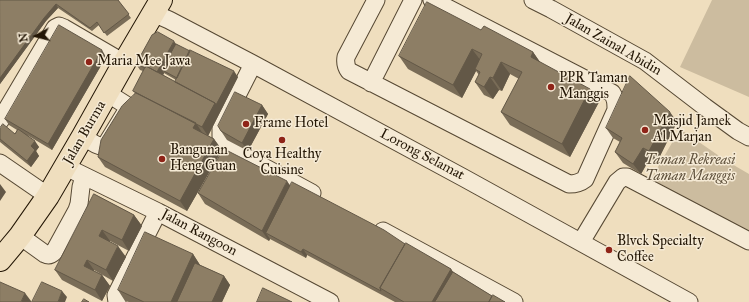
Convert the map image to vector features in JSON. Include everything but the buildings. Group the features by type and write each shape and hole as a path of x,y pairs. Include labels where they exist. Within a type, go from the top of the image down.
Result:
{"main road":[{"name":"Jalan Burma","path":"0,260 20,236 48,196 75,171 83,136 157,6"}],"street":[{"path":"376,0 346,57 345,63 349,72 569,184 576,184 585,179 616,110 616,102 612,93 432,0"},
{"path":"371,83 413,0"},
{"name":"Jalan Zainal Abidin","path":"533,0 646,61 705,107 749,137"},
{"name":"Lorong Selamat","path":"157,6 169,20 457,174 689,302"},
{"path":"0,121 55,28 59,26 124,63"},
{"path":"253,64 221,127 220,136 223,145 327,201"},
{"path":"0,163 48,196"},
{"path":"20,236 45,254 48,255 54,252 79,204 81,187 75,171"},
{"name":"Jalan Rangoon","path":"75,171 158,212 330,302"},
{"path":"581,242 620,178 623,177 627,177 749,241"},
{"path":"117,302 116,295 158,212"},
{"path":"369,223 514,302"}],"green space":[{"path":"712,0 749,0 749,97 680,67"},
{"name":"Taman Rekreasi Taman Manggis","path":"680,129 725,160 749,174 749,233 651,179"}],"place":[{"name":"Maria Mee Jawa","path":"89,62"},
{"name":"PPR Taman Manggis","path":"551,87"},
{"name":"Frame Hotel","path":"246,124"},
{"name":"Masjid Jamek Al Marjan","path":"645,130"},
{"name":"Coya Healthy Cuisine","path":"282,140"},
{"name":"Bangunan Heng Guan","path":"162,159"},
{"name":"Blvck Specialty Coffee","path":"609,250"}]}
